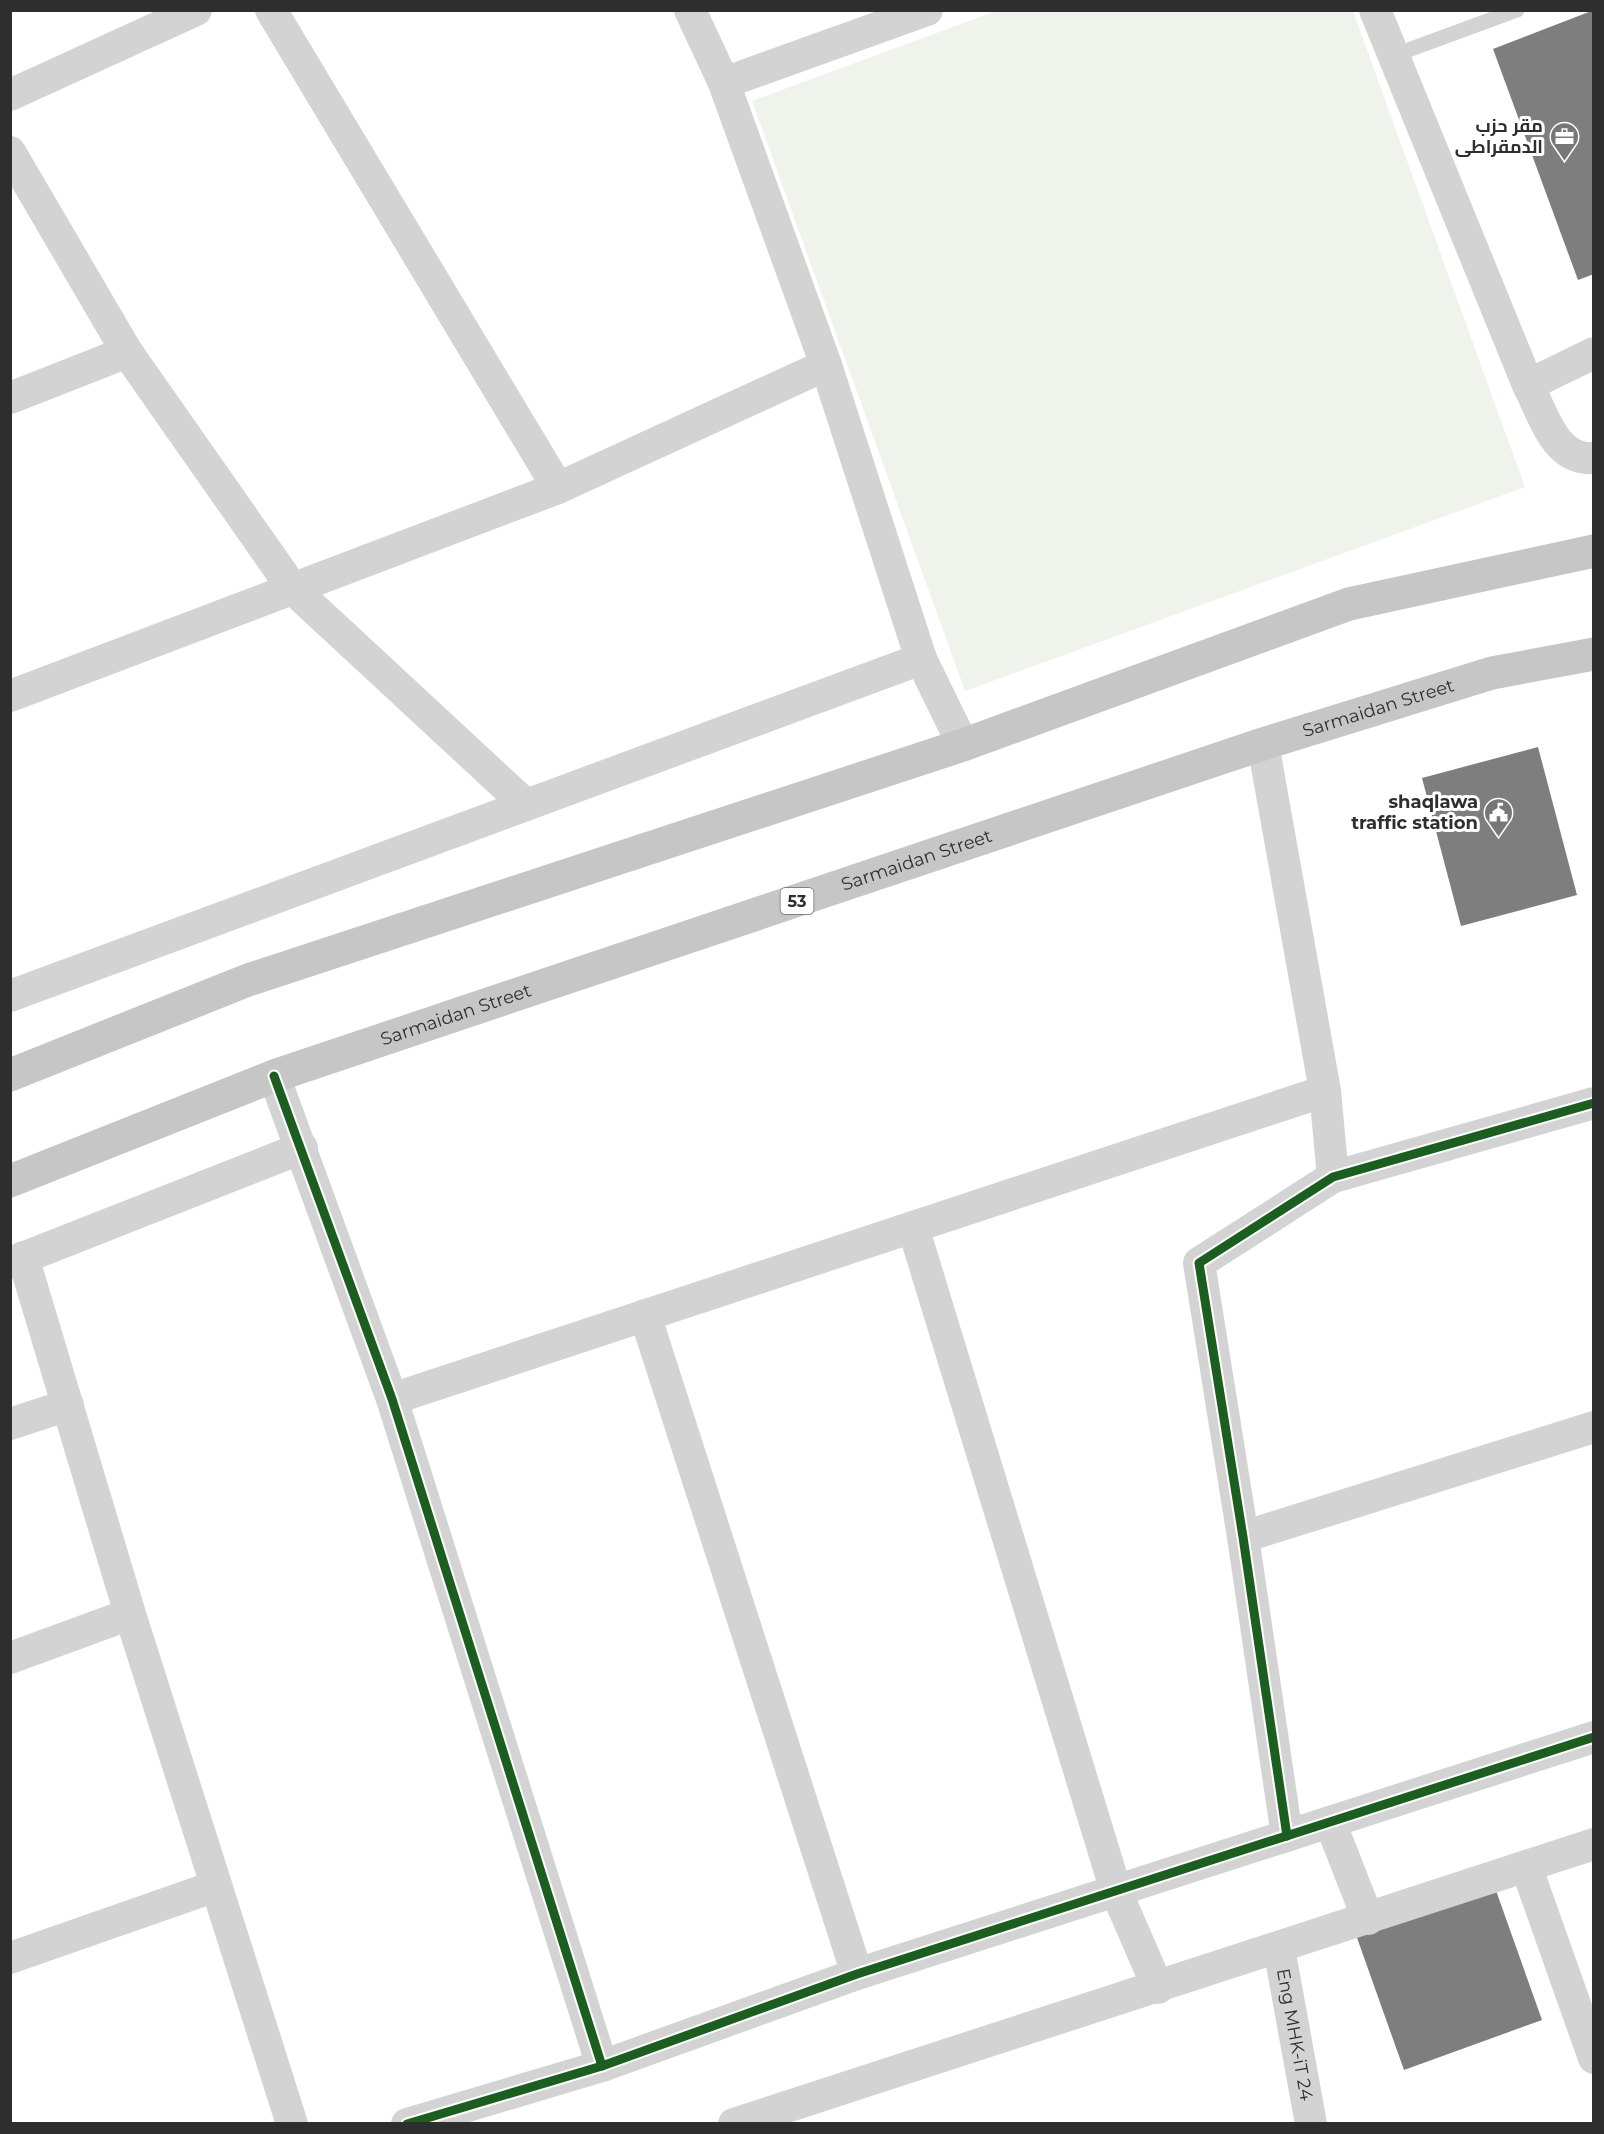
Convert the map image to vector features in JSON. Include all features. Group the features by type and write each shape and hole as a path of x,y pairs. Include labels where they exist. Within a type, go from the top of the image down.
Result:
{"main road":[{"path":"10,1076 248,980 963,745 1349,604 1593,551"},
{"name":"Sarmaidan Street","path":"10,1181 274,1076 1263,744 1492,673 1593,654"}],"street":[{"path":"10,95 196,10"},
{"path":"271,10 558,488"},
{"path":"690,10 724,83 826,365 921,659 963,745"},
{"path":"724,83 927,10"},
{"path":"1375,10 1528,385 1554,440 1569,454 1593,458"},
{"path":"10,152 127,352 293,590 526,805"},
{"path":"10,398 127,352"},
{"path":"1528,385 1593,353"},
{"path":"10,696 558,488 826,365"},
{"path":"10,996 921,659"},
{"path":"1263,744 1325,1091 1333,1177"},
{"path":"274,1076 392,1399 602,2066"},
{"path":"392,1399 1325,1091"},
{"path":"1287,1836 1244,1537 1199,1263 1333,1177 1593,1103"},
{"path":"292,2124 130,1614 68,1405 17,1260 302,1148"},
{"path":"913,1227 1116,1891 1158,1988"},
{"path":"645,1315 857,1974"},
{"path":"10,1424 68,1405"},
{"path":"1244,1537 1593,1427"},
{"path":"10,1658 130,1614"},
{"path":"415,2122 602,2066 857,1974 1593,1737"},
{"path":"1330,1822 1368,1919"},
{"path":"734,2124 1158,1988 1593,1844"},
{"path":"1526,1866 1593,2058"},
{"path":"10,1958 216,1886"},
{"name":"Eng MHK-iT 24","path":"1279,1948 1311,2124"}],"lane":[{"path":"1392,56 1517,10"}],"shaded area":[{"path":"999,10 1353,11 1525,487 965,691 752,101"}],"building":[{"name":"مقر حزب الدمقراطی","path":"1594,10 1594,274 1578,280 1493,49"},
{"name":"shaqlawa traffic station","path":"1538,747 1577,895 1461,926 1422,778"},
{"path":"1494,1885 1542,2020 1404,2070 1356,1935"}],"cycle path":[{"path":"274,1076 392,1399 602,2066"},
{"path":"1287,1836 1243,1537 1199,1263 1333,1177 1594,1103"},
{"path":"407,2124 602,2066 857,1974 1594,1737"}],"place":[{"name":"مقر حزب الدمقراطی","path":"1564,162"},
{"name":"shaqlawa traffic station","path":"1499,838"}]}
